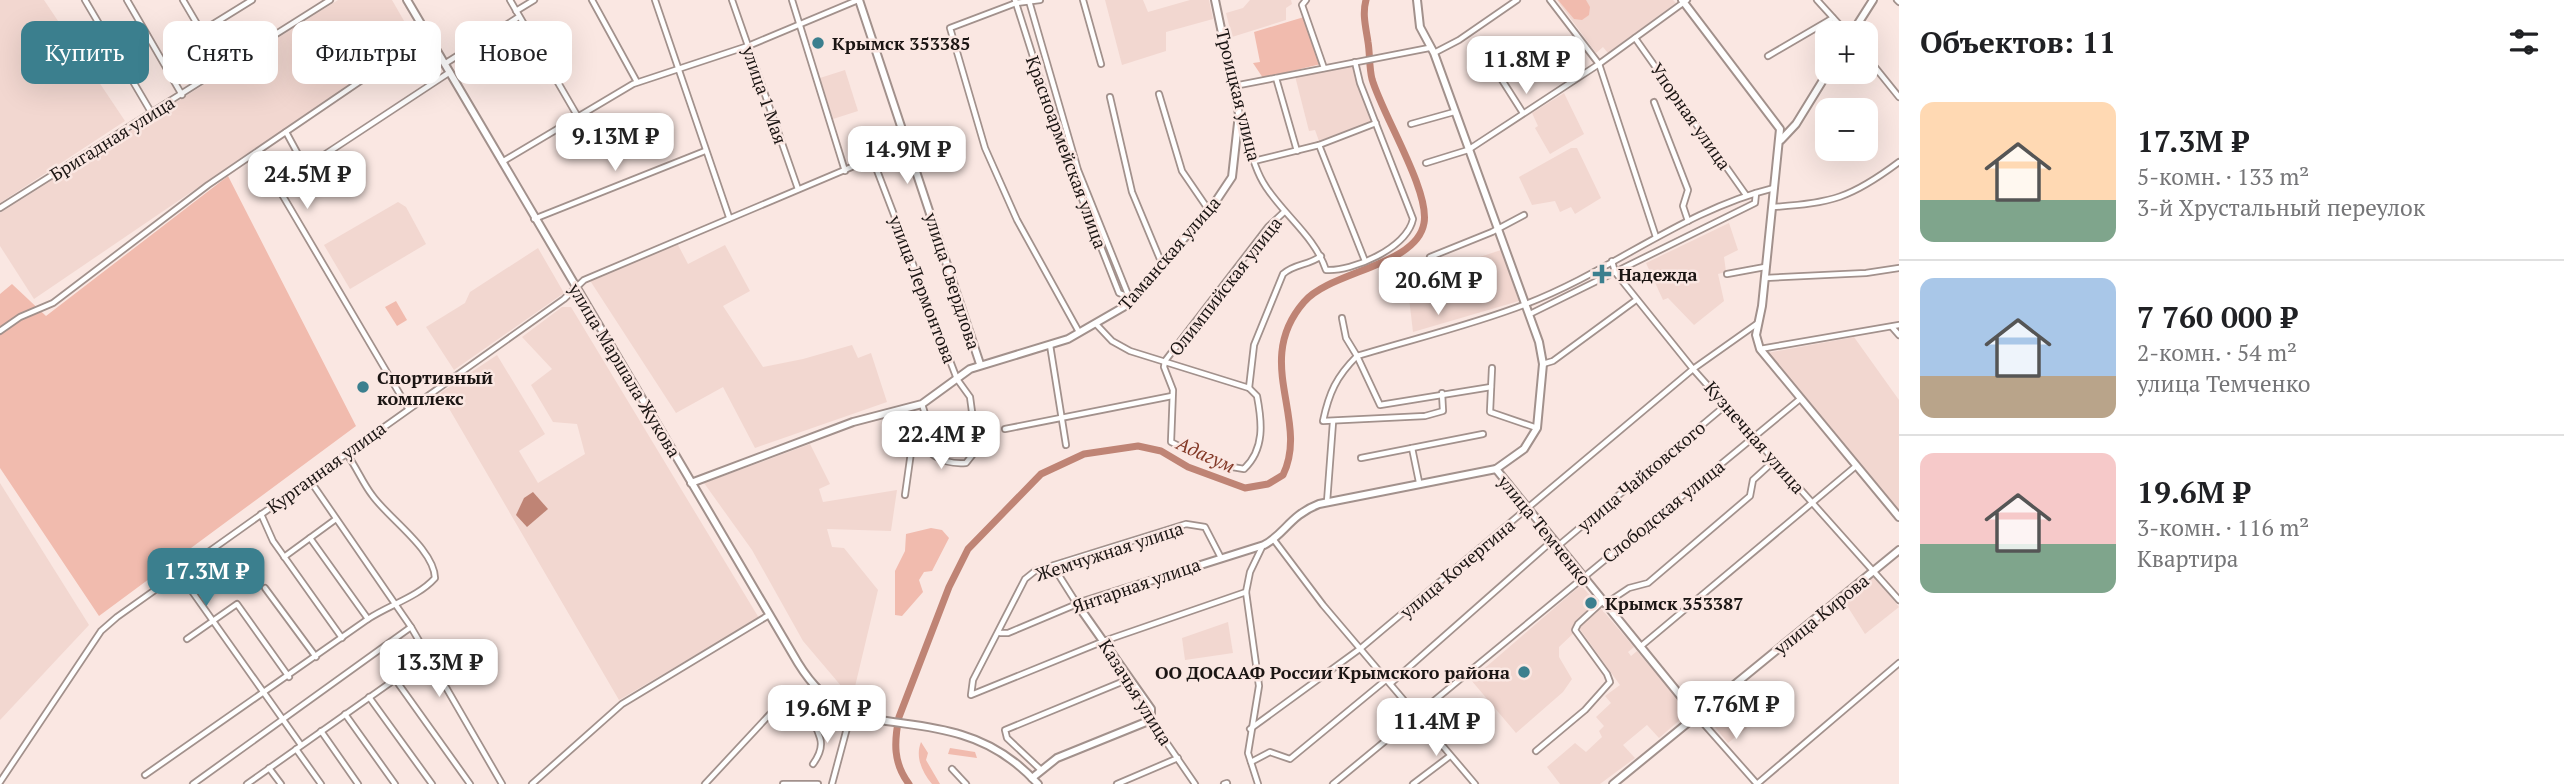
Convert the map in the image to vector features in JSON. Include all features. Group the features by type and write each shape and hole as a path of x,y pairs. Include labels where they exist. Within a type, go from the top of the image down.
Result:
{"main road":[{"name":"улица Маршала Жукова","path":"408,0 421,21"},
{"name":"улица Свердлова","path":"858,0 980,364"},
{"name":"Троицкая улица","path":"1216,0 1239,114"},
{"path":"1274,540 1298,514 1327,502 1496,469 1524,449 1537,428 1543,364 1530,314 1417,18 1417,0"},
{"path":"1858,21 1873,0"},
{"path":"1684,1 1775,120 1781,140 1756,335 1760,349 1899,517"},
{"name":"улица Маршала Жукова","path":"441,54 534,219 769,615 817,690 834,705 851,713 961,734 988,745 1038,784"},
{"path":"1781,140 1796,124 1821,84"},
{"name":"Таманская улица","path":"691,483 853,422 922,404 980,364 1050,344 1096,324 1131,299 1208,209 1231,177 1239,114"},
{"name":"улица Темченко","path":"1496,469 1554,544 1696,715"},
{"name":"Янтарная улица","path":"1077,604 1274,540"},
{"name":"улица Кирова","path":"1613,784 1899,550"},
{"name":"Казачья улица","path":"1077,604 1151,709 1151,720"},
{"path":"1032,778 1057,758 1151,720"}],"street":[{"path":"85,0 151,113"},
{"path":"127,0 182,95"},
{"path":"183,0 196,21"},
{"path":"218,21 252,0"},
{"name":"Бригадная улица","path":"278,33 330,0"},
{"path":"510,0 517,18 578,117"},
{"path":"516,11 534,0"},
{"path":"592,0 637,82"},
{"path":"655,0 729,217"},
{"name":"улица 1 Мая","path":"732,0 798,189"},
{"path":"792,0 845,171"},
{"path":"502,162 637,82 748,46 858,0"},
{"path":"1040,0 1016,2 950,28 985,148 1017,220 1080,333"},
{"path":"1083,0 1101,64"},
{"path":"1306,0 1302,5 1324,68"},
{"path":"1234,86 1431,50 1459,40 1517,0"},
{"path":"1550,0 1599,64 1656,237"},
{"path":"1817,0 1836,21"},
{"name":"Красноармейская улица","path":"1029,1 1078,170 1131,299"},
{"path":"1426,163 1468,150 1599,64 1684,1"},
{"name":"Красноармейская улица","path":"1016,2 1062,148 1119,293 1131,299"},
{"path":"446,63 517,18"},
{"path":"1768,56 1833,18"},
{"name":"Упорная улица","path":"1635,38 1746,195"},
{"path":"1488,58 1524,113"},
{"name":"Троицкая улица","path":"1239,114 1265,187 1321,256 1329,271 1365,261 1395,246 1405,237 1413,219 1360,83 1355,62"},
{"path":"1878,71 1899,97"},
{"path":"408,408 277,186 451,72"},
{"path":"1276,78 1297,151"},
{"name":"Бригадная улица","path":"0,208 199,84"},
{"path":"0,331 20,317 52,303 208,186 356,84"},
{"path":"1159,94 1182,171 1208,209"},
{"path":"1110,97 1132,192 1162,264"},
{"path":"1654,102 1688,190 1683,206 1688,221"},
{"path":"1411,124 1454,112"},
{"path":"1254,161 1319,145 1376,123"},
{"path":"286,132 305,167"},
{"name":"Курганная улица","path":"0,782 101,631 595,272 873,160 908,143"},
{"path":"1319,145 1365,261"},
{"path":"534,219 705,151"},
{"name":"улица Лермонтова","path":"873,160 957,379 970,397 977,449 966,463 935,456 921,446 916,431"},
{"path":"1773,207 1836,200 1877,179 1899,162"},
{"path":"1442,393 1443,411 1425,416 1323,421 1330,390 1339,374 1357,356 1526,304 1688,221 1746,195 1774,188"},
{"path":"1530,314 1755,203 1756,192"},
{"name":"Олимпийская улица","path":"1165,361 1268,227 1284,212"},
{"path":"1430,257 1524,215"},
{"path":"1249,388 1254,345 1283,274 1292,265 1307,265 1321,256"},
{"path":"1612,261 1615,272"},
{"path":"1727,274 1766,267"},
{"path":"1765,278 1866,273 1899,268"},
{"name":"Кузнечная улица","path":"1615,272 1693,369 1899,600"},
{"path":"1543,364 1553,360 1636,300"},
{"path":"1342,318 1346,338 1382,405 1491,387"},
{"name":"улица Кочергина","path":"1250,729 1361,648 1693,369 1758,323"},
{"path":"1096,324 1121,346 1249,388 1257,396 1262,436 1244,469 1215,464 1171,442 1172,396 1165,361"},
{"path":"1760,349 1899,326"},
{"path":"1892,327 1899,335"},
{"path":"1050,344 1066,444"},
{"path":"1492,368 1490,412 1537,428"},
{"path":"1005,429 1172,396"},
{"name":"Слободская улица","path":"1333,784 1800,399"},
{"path":"905,495 916,431 925,414 922,404"},
{"name":"улица Чайковского","path":"1251,762 1270,752 1290,759 1726,405"},
{"path":"1327,502 1333,422"},
{"path":"1361,458 1483,434"},
{"path":"1412,448 1419,482"},
{"path":"145,775 289,677 368,619 432,582 434,572 404,529 372,496 346,453"},
{"path":"1536,751 1585,710 1610,682 1575,630 1578,624 1604,603 1629,588 1648,583 1750,496 1754,480 1775,460"},
{"path":"1640,647 1856,466"},
{"path":"309,479 411,627 502,784"},
{"path":"261,514 284,557 342,638"},
{"path":"284,557 336,519"},
{"name":"Жемчужная улица","path":"1104,641 971,695 973,681 1025,579 1053,566 1186,524 1206,527 1220,556"},
{"path":"310,538 368,619"},
{"path":"1274,540 1323,605 1475,784"},
{"path":"1258,784 1248,753 1259,687 1246,592 1250,572 1264,545"},
{"name":"Казачья улица","path":"1053,566 1077,604"},
{"path":"179,573 301,745"},
{"path":"265,588 316,657"},
{"path":"1104,641 1246,592"},
{"path":"187,639 237,604 289,677"},
{"name":"Янтарная улица","path":"999,633 1008,633 1077,604"},
{"path":"532,784 622,704 769,615"},
{"path":"193,784 411,627"},
{"path":"247,784 428,656"},
{"path":"1757,784 1899,663"},
{"path":"395,679 470,784"},
{"path":"1041,770 1007,738 1005,730 1130,679"},
{"path":"369,697 432,784"},
{"path":"705,784 782,701 790,698 800,704 821,738 821,749 813,764"},
{"path":"832,784 851,713"},
{"path":"345,714 395,784"},
{"name":"улица Темченко","path":"1696,715 1757,784"},
{"name":"Казачья улица","path":"1151,720 1195,784"},
{"path":"321,732 358,784"},
{"path":"296,749 321,784"},
{"path":"1413,784 1450,756"},
{"path":"1117,784 1178,758"},
{"path":"269,768 281,784"},
{"path":"952,769 966,784"},
{"path":"783,784 818,784"}],"shaded area":[{"path":"0,0 44,0 58,21 21,21 21,84 100,84 125,121 0,203"},
{"path":"338,0 392,0 404,21 305,21"},
{"path":"1105,0 1143,0 1148,12 1190,0 1209,0 1213,19 1166,32 1166,51 1122,65"},
{"path":"1250,0 1291,0 1292,4 1286,8 1286,20 1232,37 1226,13 1243,8"},
{"path":"1557,0 1673,0 1676,3 1608,53 1603,47 1596,53"},
{"path":"1558,0 1586,0 1590,7 1589,15 1582,20 1574,19"},
{"path":"1304,17 1321,64 1263,78 1253,63 1260,62 1254,32"},
{"path":"292,29 292,84 350,84 34,299 0,246 0,213 205,84 278,84 278,38"},
{"path":"1352,65 1372,121 1319,141 1315,130 1309,131 1295,76"},
{"path":"845,70 858,111 833,119 820,78"},
{"path":"1564,93 1584,134 1550,154 1535,128 1538,126 1532,113"},
{"path":"1571,148 1577,148 1601,198 1575,214 1571,207 1560,212 1555,201 1532,205 1519,177"},
{"path":"228,176 356,426 99,616 0,468 0,294 12,284 46,316"},
{"path":"398,202 406,207 426,244 350,289 324,245"},
{"path":"1729,223 1738,250 1724,257 1726,272 1718,274 1724,301 1694,325 1668,298 1663,300 1646,263"},
{"path":"677,243 688,264 725,245 750,291 723,306 763,367 852,345 858,358 871,353 887,402 755,448 723,387 676,413 589,279"},
{"path":"538,248 564,293 454,370 426,327 465,303 470,292"},
{"path":"1501,250 1519,301 1413,332 1407,281"},
{"path":"396,301 407,320 397,326 385,307"},
{"path":"562,307 571,307 759,618 619,700 440,393 497,355 545,434 519,451 538,483 585,454 577,424 553,422 531,385 552,369 522,337"},
{"path":"1854,337 1899,400 1899,511 1767,353"},
{"path":"810,444 830,484 819,489 823,502 897,490 891,531 827,529 832,547 844,548 878,590 853,695 848,694 803,641 752,550 704,483"},
{"path":"0,483 89,625 0,720"},
{"path":"533,492 548,509 527,527 516,515 524,498"},
{"path":"931,528 942,530 949,538 932,571 924,572 919,580 923,592 902,616 895,615 895,571 905,551 906,534"},
{"path":"1874,576 1899,607 1865,634 1844,601"},
{"path":"1581,585 1634,647 1628,652 1631,656 1637,651 1689,712 1659,738 1647,725 1623,745 1635,758 1600,784 1560,784 1547,767 1575,743 1586,752 1602,737 1599,731 1604,726 1596,717 1611,703 1605,696 1620,685 1579,628 1559,647 1559,657 1572,679 1563,692 1516,733 1471,680"},
{"path":"1228,622 1233,653 1185,660 1182,638"},
{"path":"1724,701 1747,728 1728,743 1706,716"},
{"path":"921,742 928,753 926,760 940,784 932,784 923,769 919,759"},
{"path":"950,748 975,752 977,758 948,754"}],"waterway":[{"name":"Адагум","path":"909,784 897,760 896,735 899,717 949,587 968,549 1041,474 1084,454 1138,446 1161,451 1188,467 1245,488 1268,484 1283,475 1290,454 1282,368 1283,346 1289,324 1304,302 1316,291 1390,259 1406,249 1418,237 1424,223 1420,192 1372,79 1364,16 1366,0"}],"place":[{"name":"Крымск 353385","path":"818,43"},
{"name":"Надежда","path":"1602,274"},
{"name":"Спортивный комплекс","path":"363,387"},
{"name":"Крымск 353387","path":"1591,603"},
{"name":"ОО ДОСААФ России Крымского района","path":"1524,672"}]}
